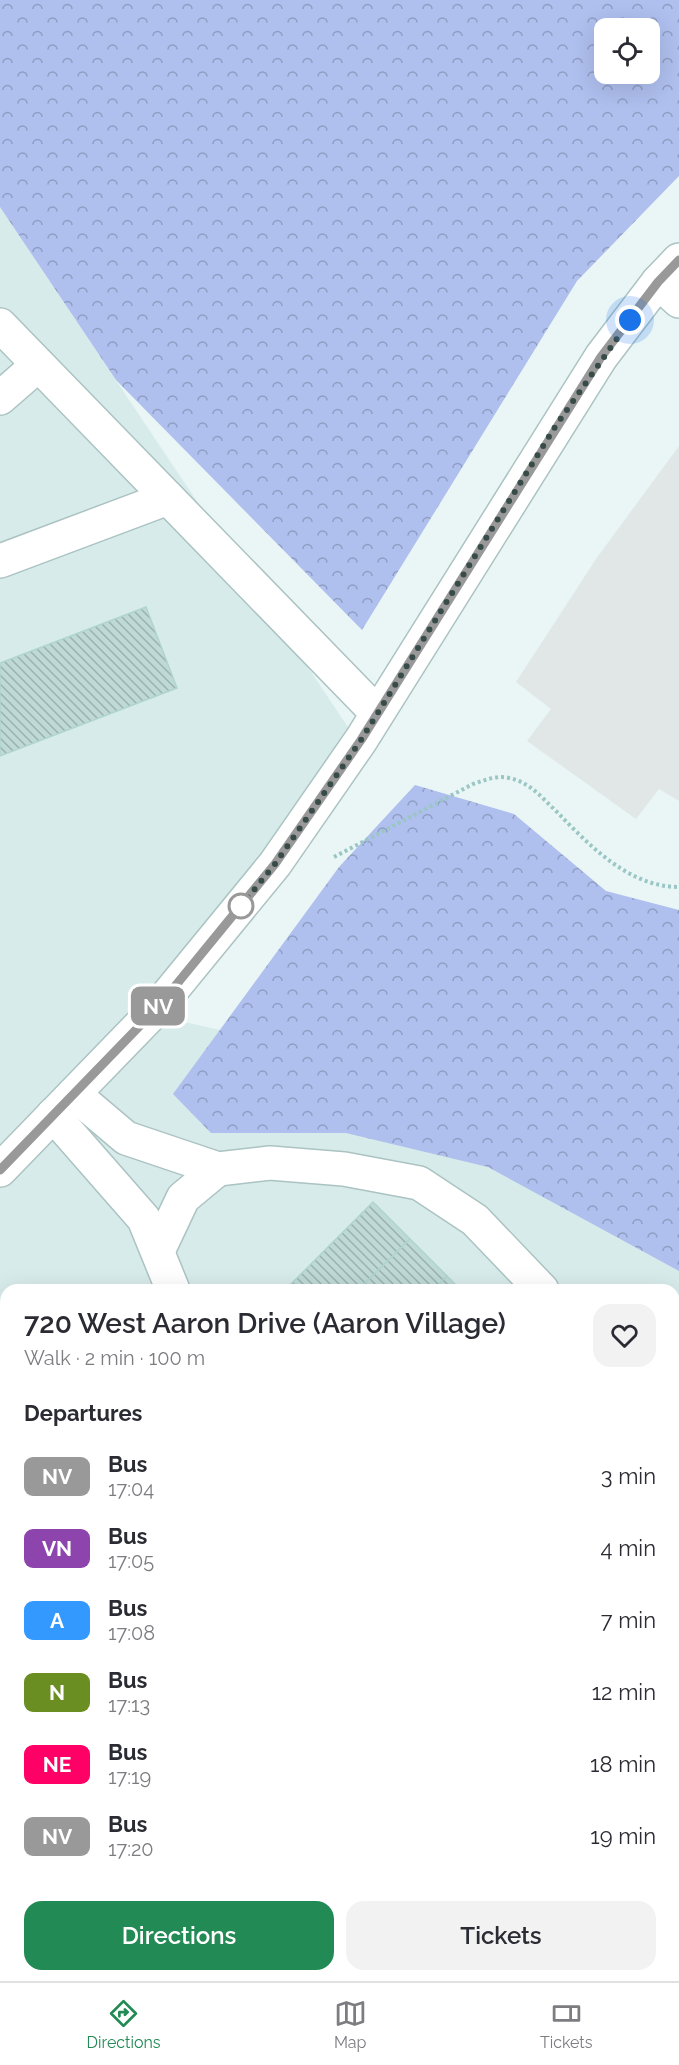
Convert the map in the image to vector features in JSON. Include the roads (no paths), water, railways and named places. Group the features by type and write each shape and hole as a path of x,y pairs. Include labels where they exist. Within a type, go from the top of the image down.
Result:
{"street":[{"path":"0,1170 158,1007 275,864 377,713 601,357 672,281"},
{"path":"0,304 38,365"},
{"path":"0,325 377,713"},
{"path":"0,398 38,365"},
{"path":"0,561 168,498"},
{"path":"64,1105 126,1138 218,1169 270,1163 344,1169 418,1183 475,1220 536,1284"},
{"path":"64,1105 144,1219 171,1284"},
{"path":"158,1251 183,1198 218,1169"}]}
